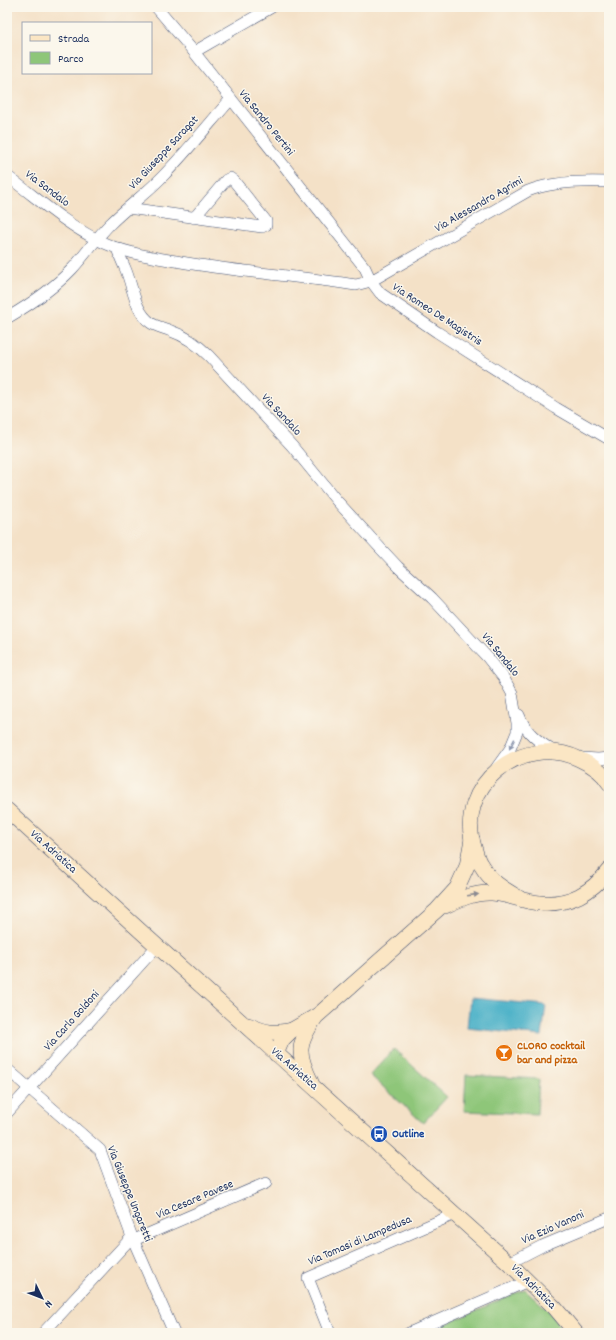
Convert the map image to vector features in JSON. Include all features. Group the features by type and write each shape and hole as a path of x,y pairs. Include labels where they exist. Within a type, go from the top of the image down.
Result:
{"street":[{"name":"Via Sandro Pertini","path":"156,7 194,52 365,268 371,281"},
{"path":"194,52 272,7"},
{"name":"Via Giuseppe Saragat","path":"7,318 37,300 50,290 82,258 96,239 165,174 231,99"},
{"name":"Via Sandalo","path":"7,176 78,228 96,239 117,248 135,299 146,318 152,323 187,338 200,347 292,446 337,501 377,545 398,567 432,598 488,658 508,684 512,694 518,723 515,740 504,759 490,777"},
{"path":"128,208 194,218 262,227 266,225 266,221 230,178 226,180 194,218"},
{"name":"Via Alessandro Agrimi","path":"371,281 528,190 538,186 590,181 609,182"},
{"path":"117,248 157,258 230,270 356,285 371,281"},
{"name":"Via Romeo De Magistris","path":"371,281 380,293 437,332 556,408 609,439"},
{"name":"Via Sandalo","path":"515,707 522,725 535,739 553,751"},
{"path":"276,1054 286,1053 296,1047 298,1034 437,910 457,888 467,866 472,839 472,817 478,795 490,777 508,762 530,753 553,751 589,759 609,758"},
{"path":"568,754 590,764 609,783"},
{"name":"Via Adriatica","path":"7,810 241,1023 528,1280 555,1308 576,1333"},
{"path":"472,839 480,864 496,884 519,898"},
{"path":"437,910 463,897 491,893 540,903 561,902 581,895 604,883 609,870"},
{"name":"Via Carlo Goldoni","path":"7,1113 157,946"},
{"path":"241,1023 275,1034 298,1034"},
{"path":"298,1034 303,1065 313,1087"},
{"name":"Via Giuseppe Ungaretti","path":"7,1069 100,1150 133,1239 174,1333"},
{"name":"Via Cesare Pavese","path":"133,1239 266,1183"},
{"name":"Via Tomasi di Lampedusa","path":"330,1333 308,1278 455,1214"},
{"name":"Via Ezio Vanoni","path":"509,1263 542,1246 609,1218"},
{"path":"43,1333 133,1239"},
{"path":"409,1333 528,1280"}],"green space":[{"path":"394,1049 447,1097 423,1123 370,1075"},
{"path":"466,1075 539,1079 537,1114 464,1111"},
{"path":"525,1289 550,1312 565,1333 441,1333 439,1327"}],"water":[{"path":"470,998 546,1005 542,1036 467,1028"}],"place":[{"name":"CLORO cocktail bar and pizza","path":"504,1053"},
{"name":"Outline","path":"379,1134"}]}
